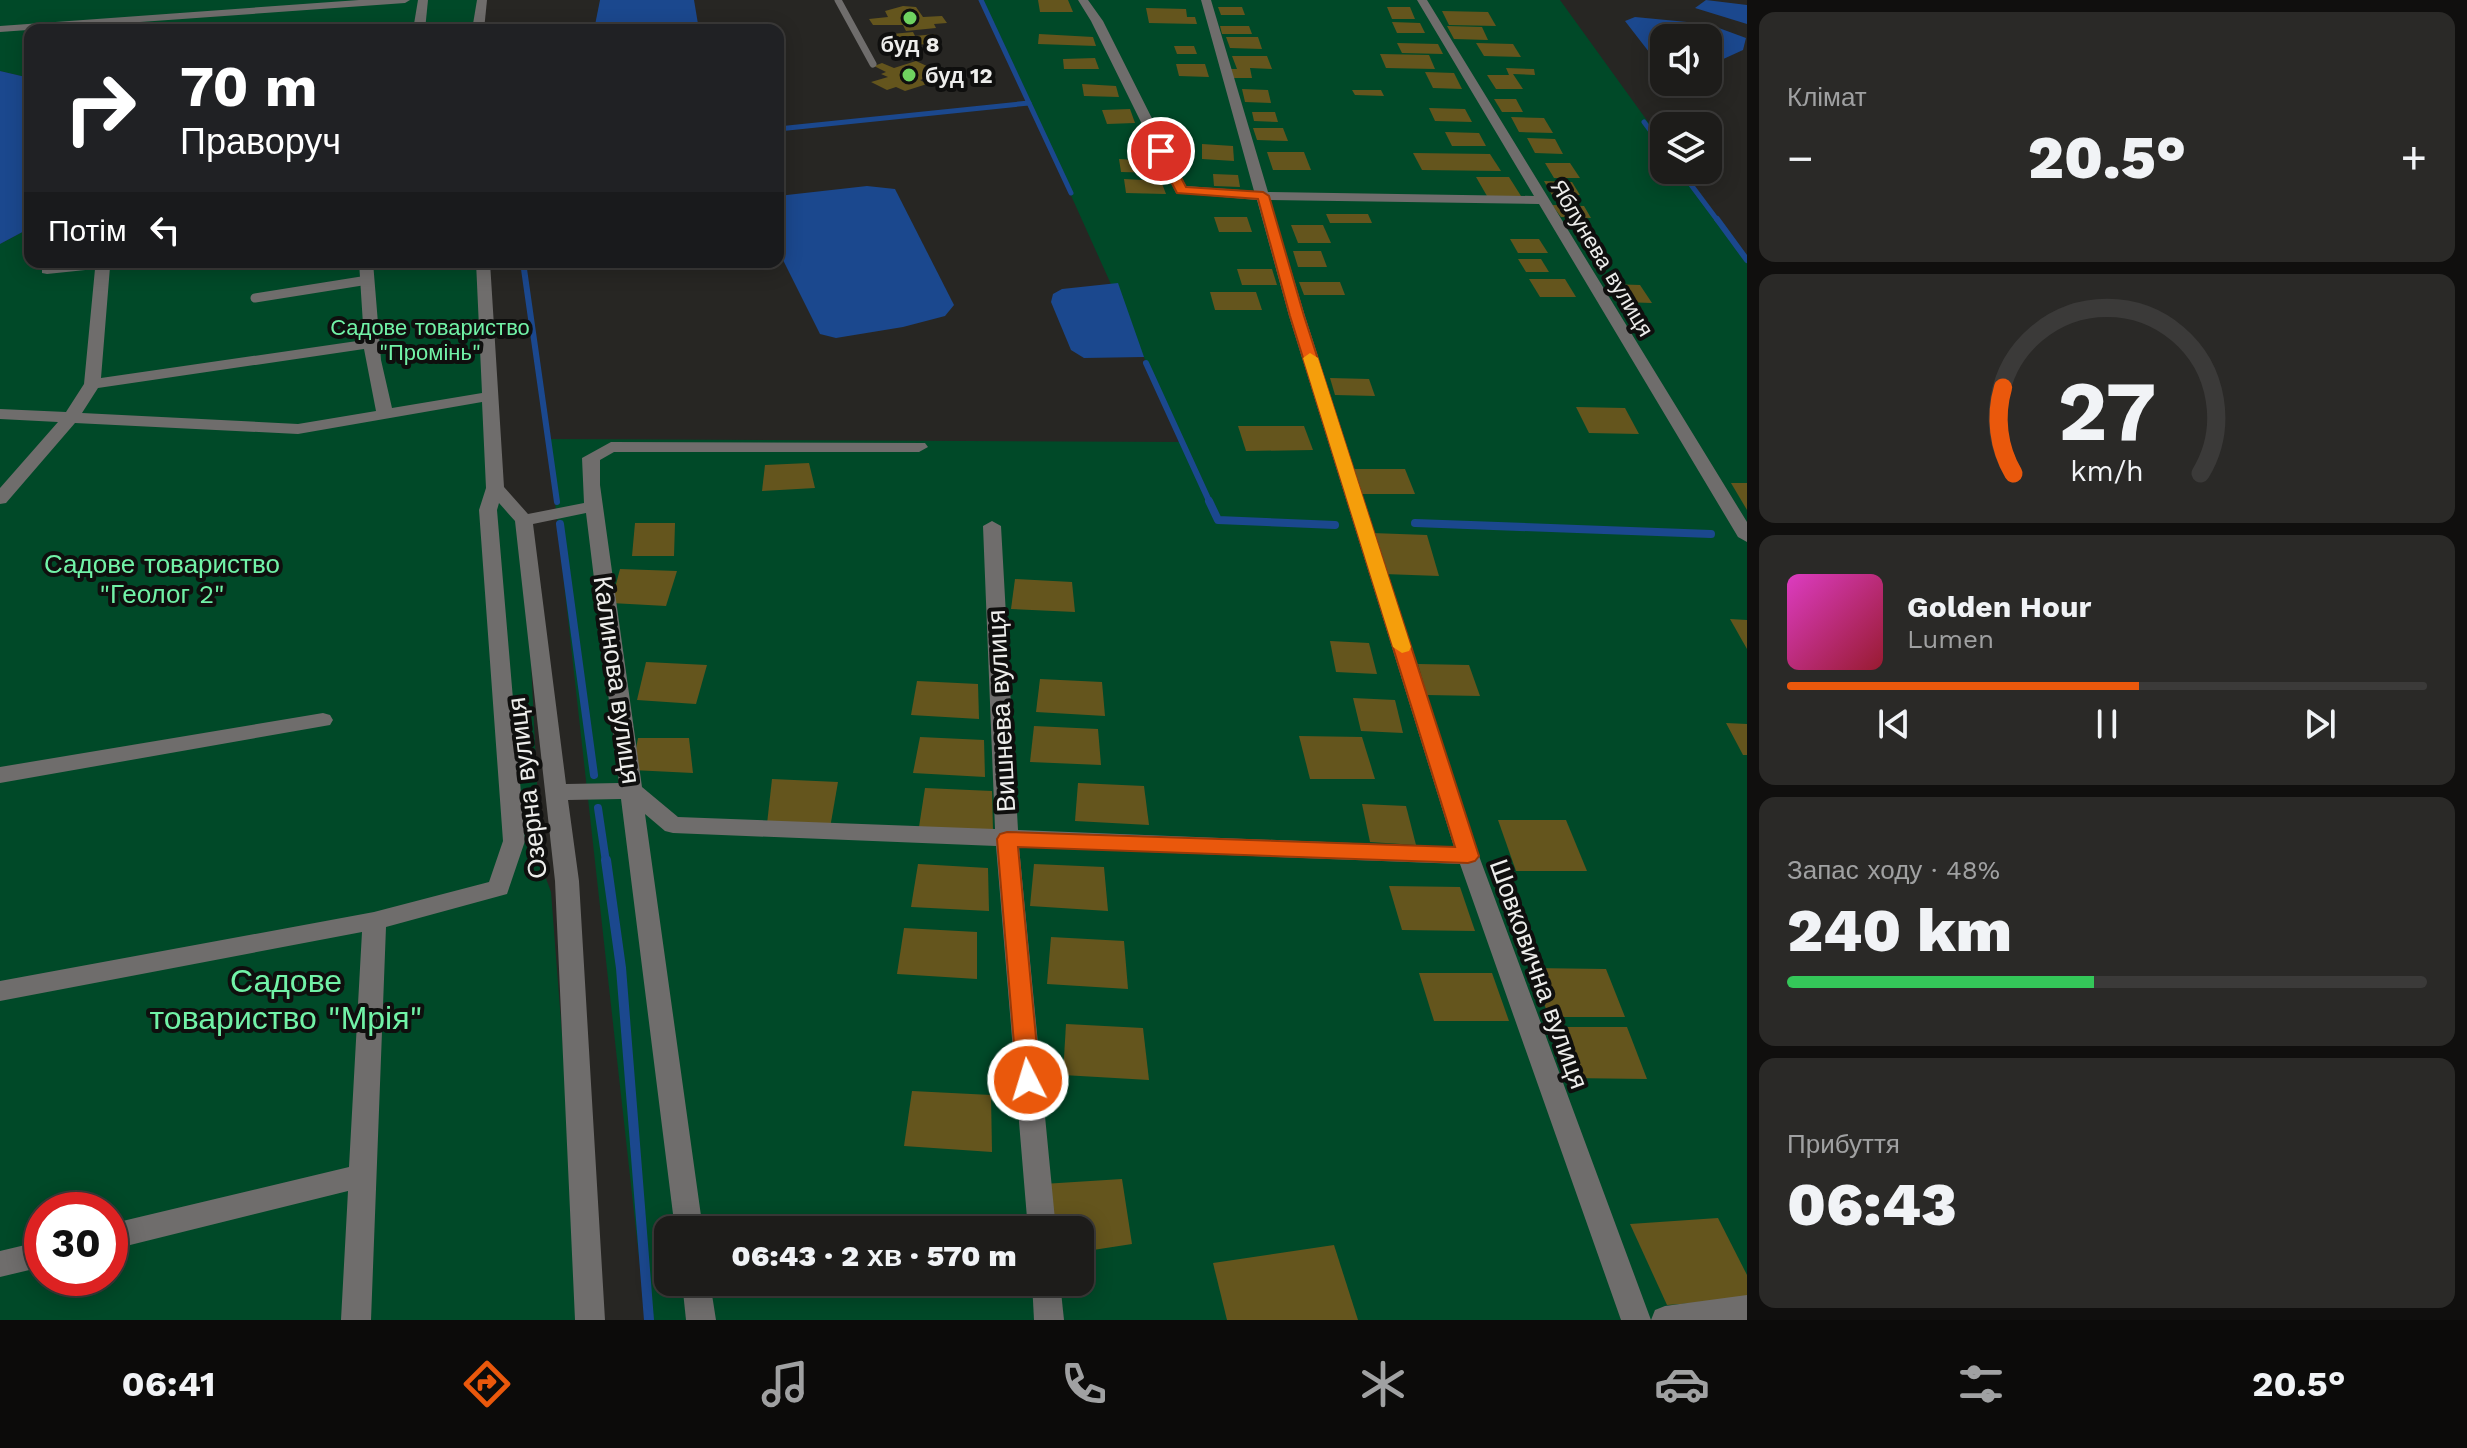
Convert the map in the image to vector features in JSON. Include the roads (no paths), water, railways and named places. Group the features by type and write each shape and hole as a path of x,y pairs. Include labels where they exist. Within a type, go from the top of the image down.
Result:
{"street":[{"path":"70,24 405,0"},
{"path":"420,24 423,0"},
{"path":"479,24 482,0"},
{"path":"1083,0 1097,21 1181,190 1263,196 1542,200"},
{"name":"Шовковична вулиця","path":"1206,0 1297,316 1468,856 1636,1320"},
{"name":"Яблунева вулиця","path":"1422,0 1747,537"},
{"path":"0,29 24,27"},
{"path":"47,270 64,268"},
{"path":"0,499 71,417 92,384 107,268"},
{"path":"367,268 372,343 385,415"},
{"path":"0,991 374,921 499,888 514,841 488,510 495,488 483,268"},
{"path":"92,384 372,343"},
{"path":"0,414 298,429 491,396"},
{"name":"Калинова вулиця","path":"687,1216 594,506 591,458 611,447 919,447"},
{"path":"495,488 524,520 594,506"},
{"name":"Озерна вулиця","path":"524,520 567,881 590,1320"},
{"name":"Вишнева вулиця","path":"992,526 1007,839 1041,1216"},
{"path":"0,775 323,720"},
{"path":"556,792 632,791 673,825 1468,856"},
{"path":"356,1320 374,921"},
{"path":"128,1233 361,1176"},
{"path":"0,1264 24,1258"},
{"path":"698,1296 701,1320"},
{"path":"1047,1296 1049,1320"},
{"path":"1665,1320 1747,1309"}],"lane":[{"path":"838,0 873,64"},
{"path":"255,298 368,280"}],"water":[{"path":"600,0 694,0 698,24 595,24"},
{"path":"1706,0 1747,5 1747,24 1695,8"},
{"path":"1635,17 1708,24 1650,24 1650,53 1625,21"},
{"path":"1722,29 1746,38 1743,50 1722,60"},
{"path":"0,71 24,77 24,231 0,244"},
{"path":"867,186 895,189 954,305 945,316 903,327 836,338 820,334 784,262 784,195"},
{"path":"1118,283 1144,357 1084,358 1071,350 1051,302 1053,294 1062,289"}],"waterway":[{"path":"981,0 1071,193"},
{"path":"784,128 1029,103"},
{"path":"1644,122 1650,130"},
{"path":"1690,184 1718,221"},
{"path":"1717,219 1747,260"},
{"path":"524,268 557,502"},
{"path":"1146,363 1210,503"},
{"path":"1209,501 1218,520 1335,525"},
{"path":"1415,523 1711,534"},
{"path":"560,524 594,775"},
{"path":"598,808 606,862"},
{"path":"606,860 621,968 649,1320"}],"place":[{"name":"буд 8","path":"910,18"},
{"name":"буд 12","path":"909,75"}],"park label":[{"name":"Садове товариство \"Промінь\"","path":"430,340"},
{"name":"Садове товариство \"Геолог 2\"","path":"162,579"},
{"name":"Садове товариство \"Мрія\"","path":"286,1000"}]}
